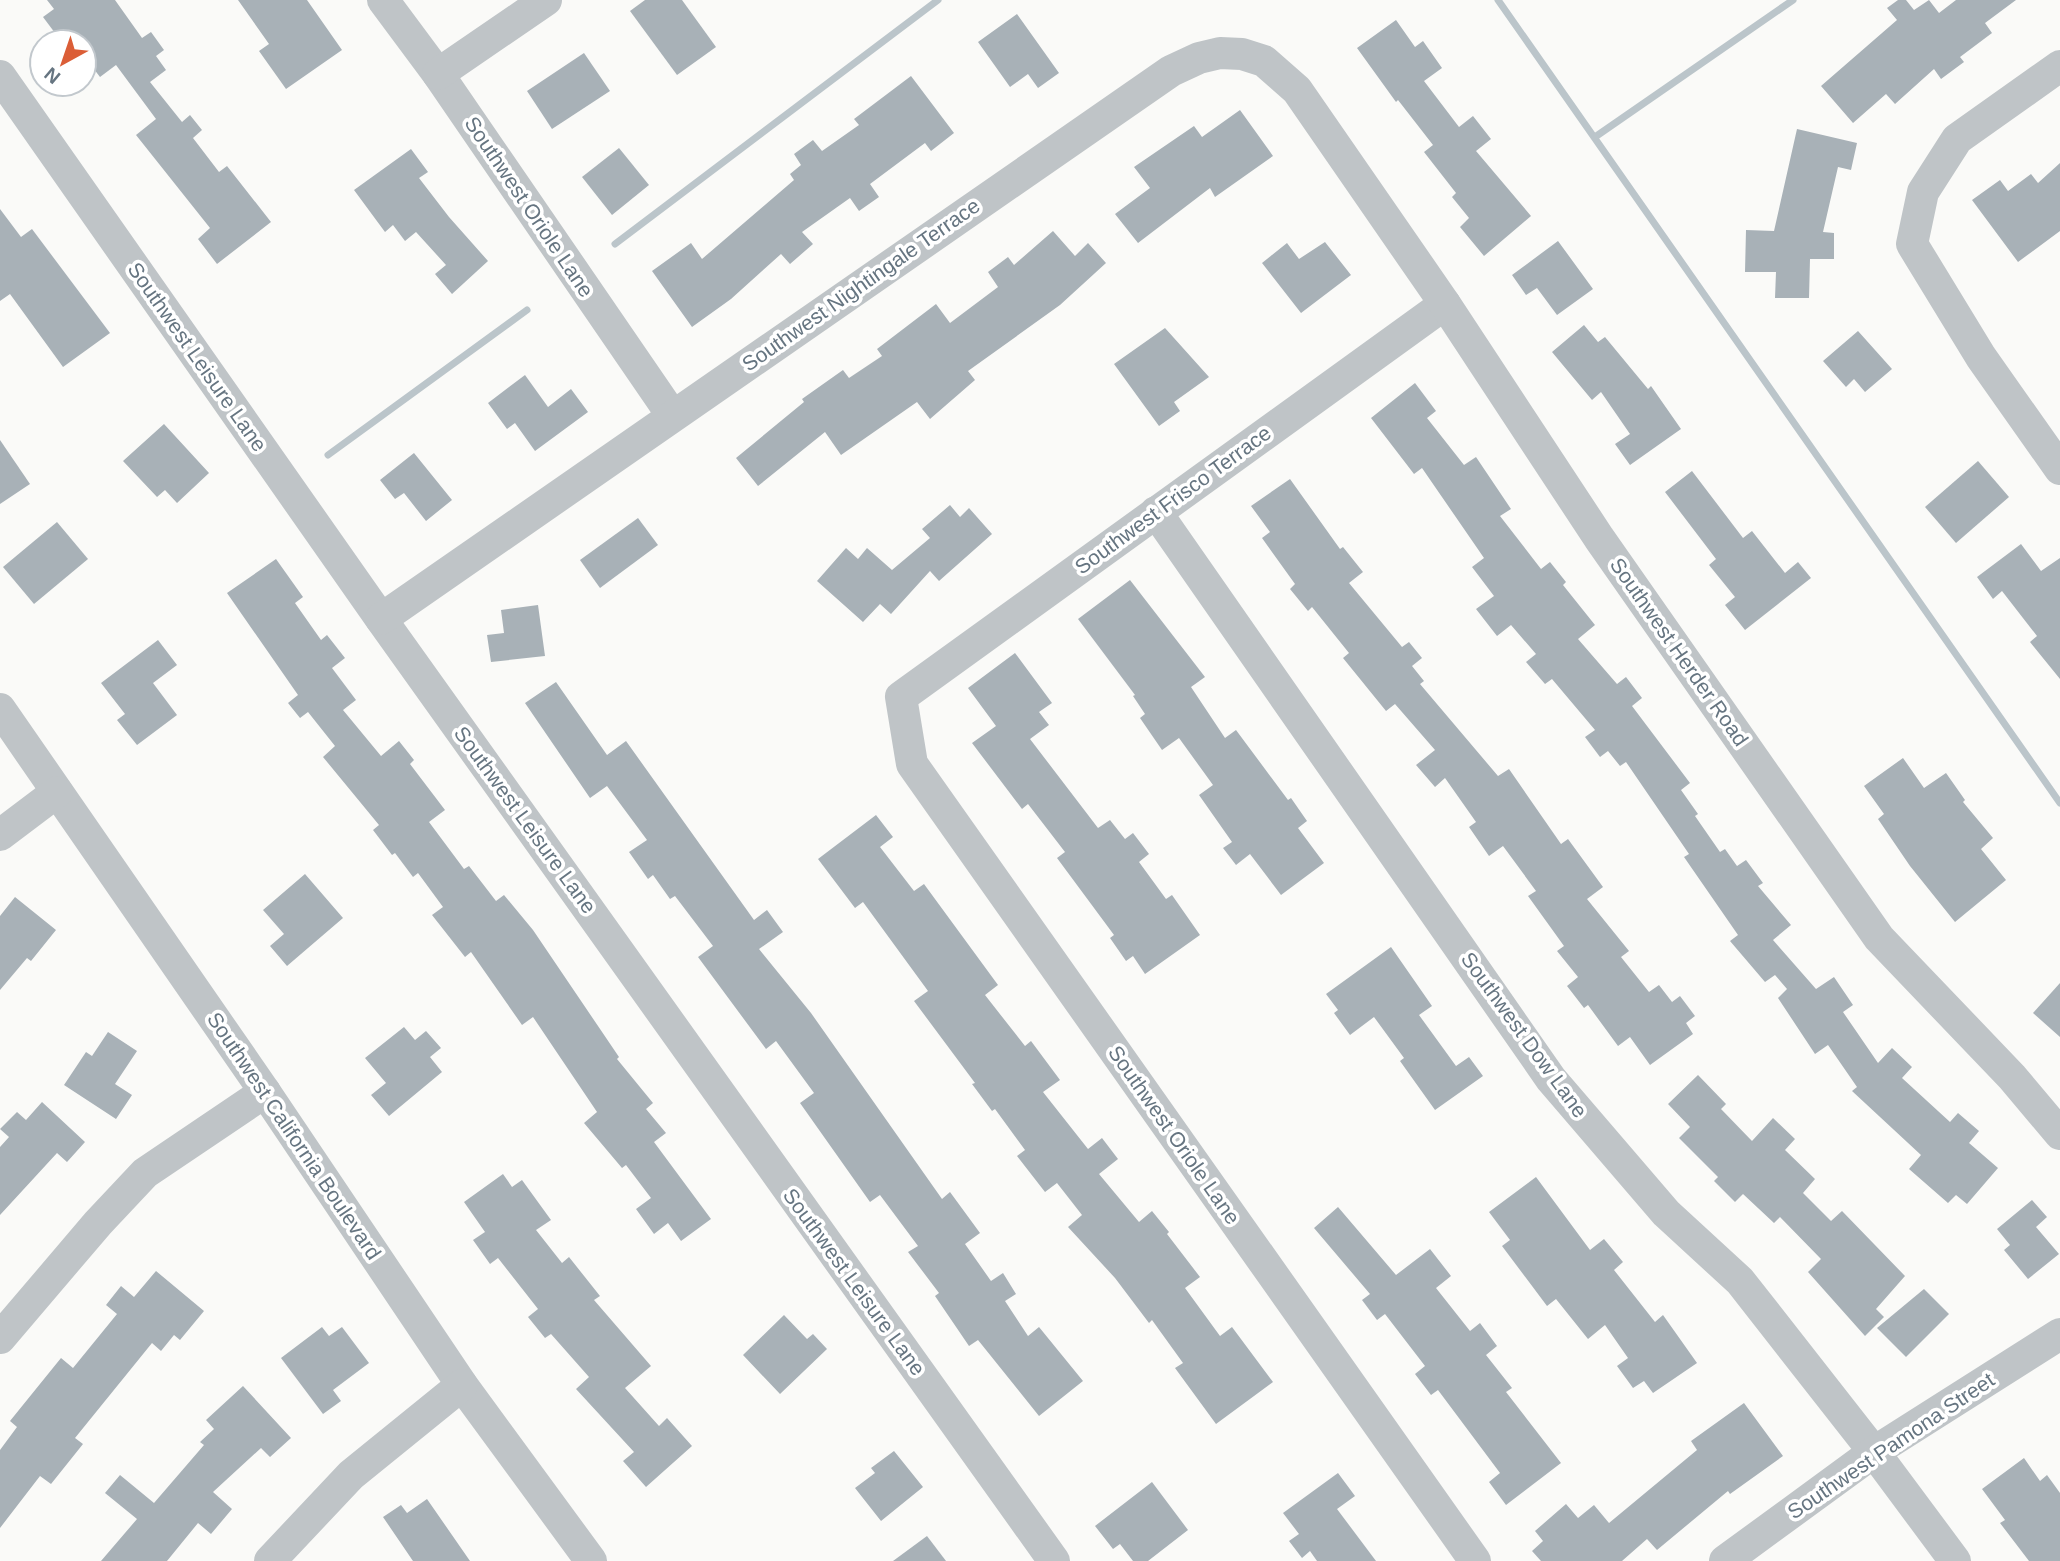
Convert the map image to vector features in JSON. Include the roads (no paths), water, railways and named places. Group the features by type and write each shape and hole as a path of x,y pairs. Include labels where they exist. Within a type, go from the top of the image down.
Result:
{"street":[{"name":"Southwest Oriole Lane","path":"383,0 438,74 672,415"},
{"path":"438,74 546,0"},
{"name":"Southwest Nightingale Terrace","path":"382,619 672,415 1171,71 1199,58 1231,53 1264,61 1297,90 1334,143"},
{"path":"2060,66 1957,139 1923,192 1912,244 1981,357 2060,469"},
{"name":"Southwest Leisure Lane","path":"0,76 382,619 1054,1561"},
{"name":"Southwest Herder Road","path":"1334,143 1445,304 1599,538 1879,938 2012,1077 2060,1133"},
{"name":"Southwest Frisco Terrace","path":"901,697 1445,304"},
{"name":"Southwest Dow Lane","path":"1156,512 1551,1079 1666,1213 1740,1281 1874,1452 1955,1561"},
{"name":"Southwest Oriole Lane","path":"901,697 912,764 1475,1561"},
{"name":"Southwest California Boulevard","path":"0,709 265,1092 462,1385 591,1561"},
{"path":"0,835 57,792"},
{"path":"0,1338 98,1223 145,1173 265,1092"},
{"name":"Southwest Pamona Street","path":"1725,1561 1874,1452 2060,1334"},
{"path":"270,1561 351,1475 462,1385"}],"waterway":[{"path":"615,244 938,0"},
{"path":"1498,0 2060,803"},
{"path":"1595,137 1793,0"},
{"path":"328,455 527,310"}]}
